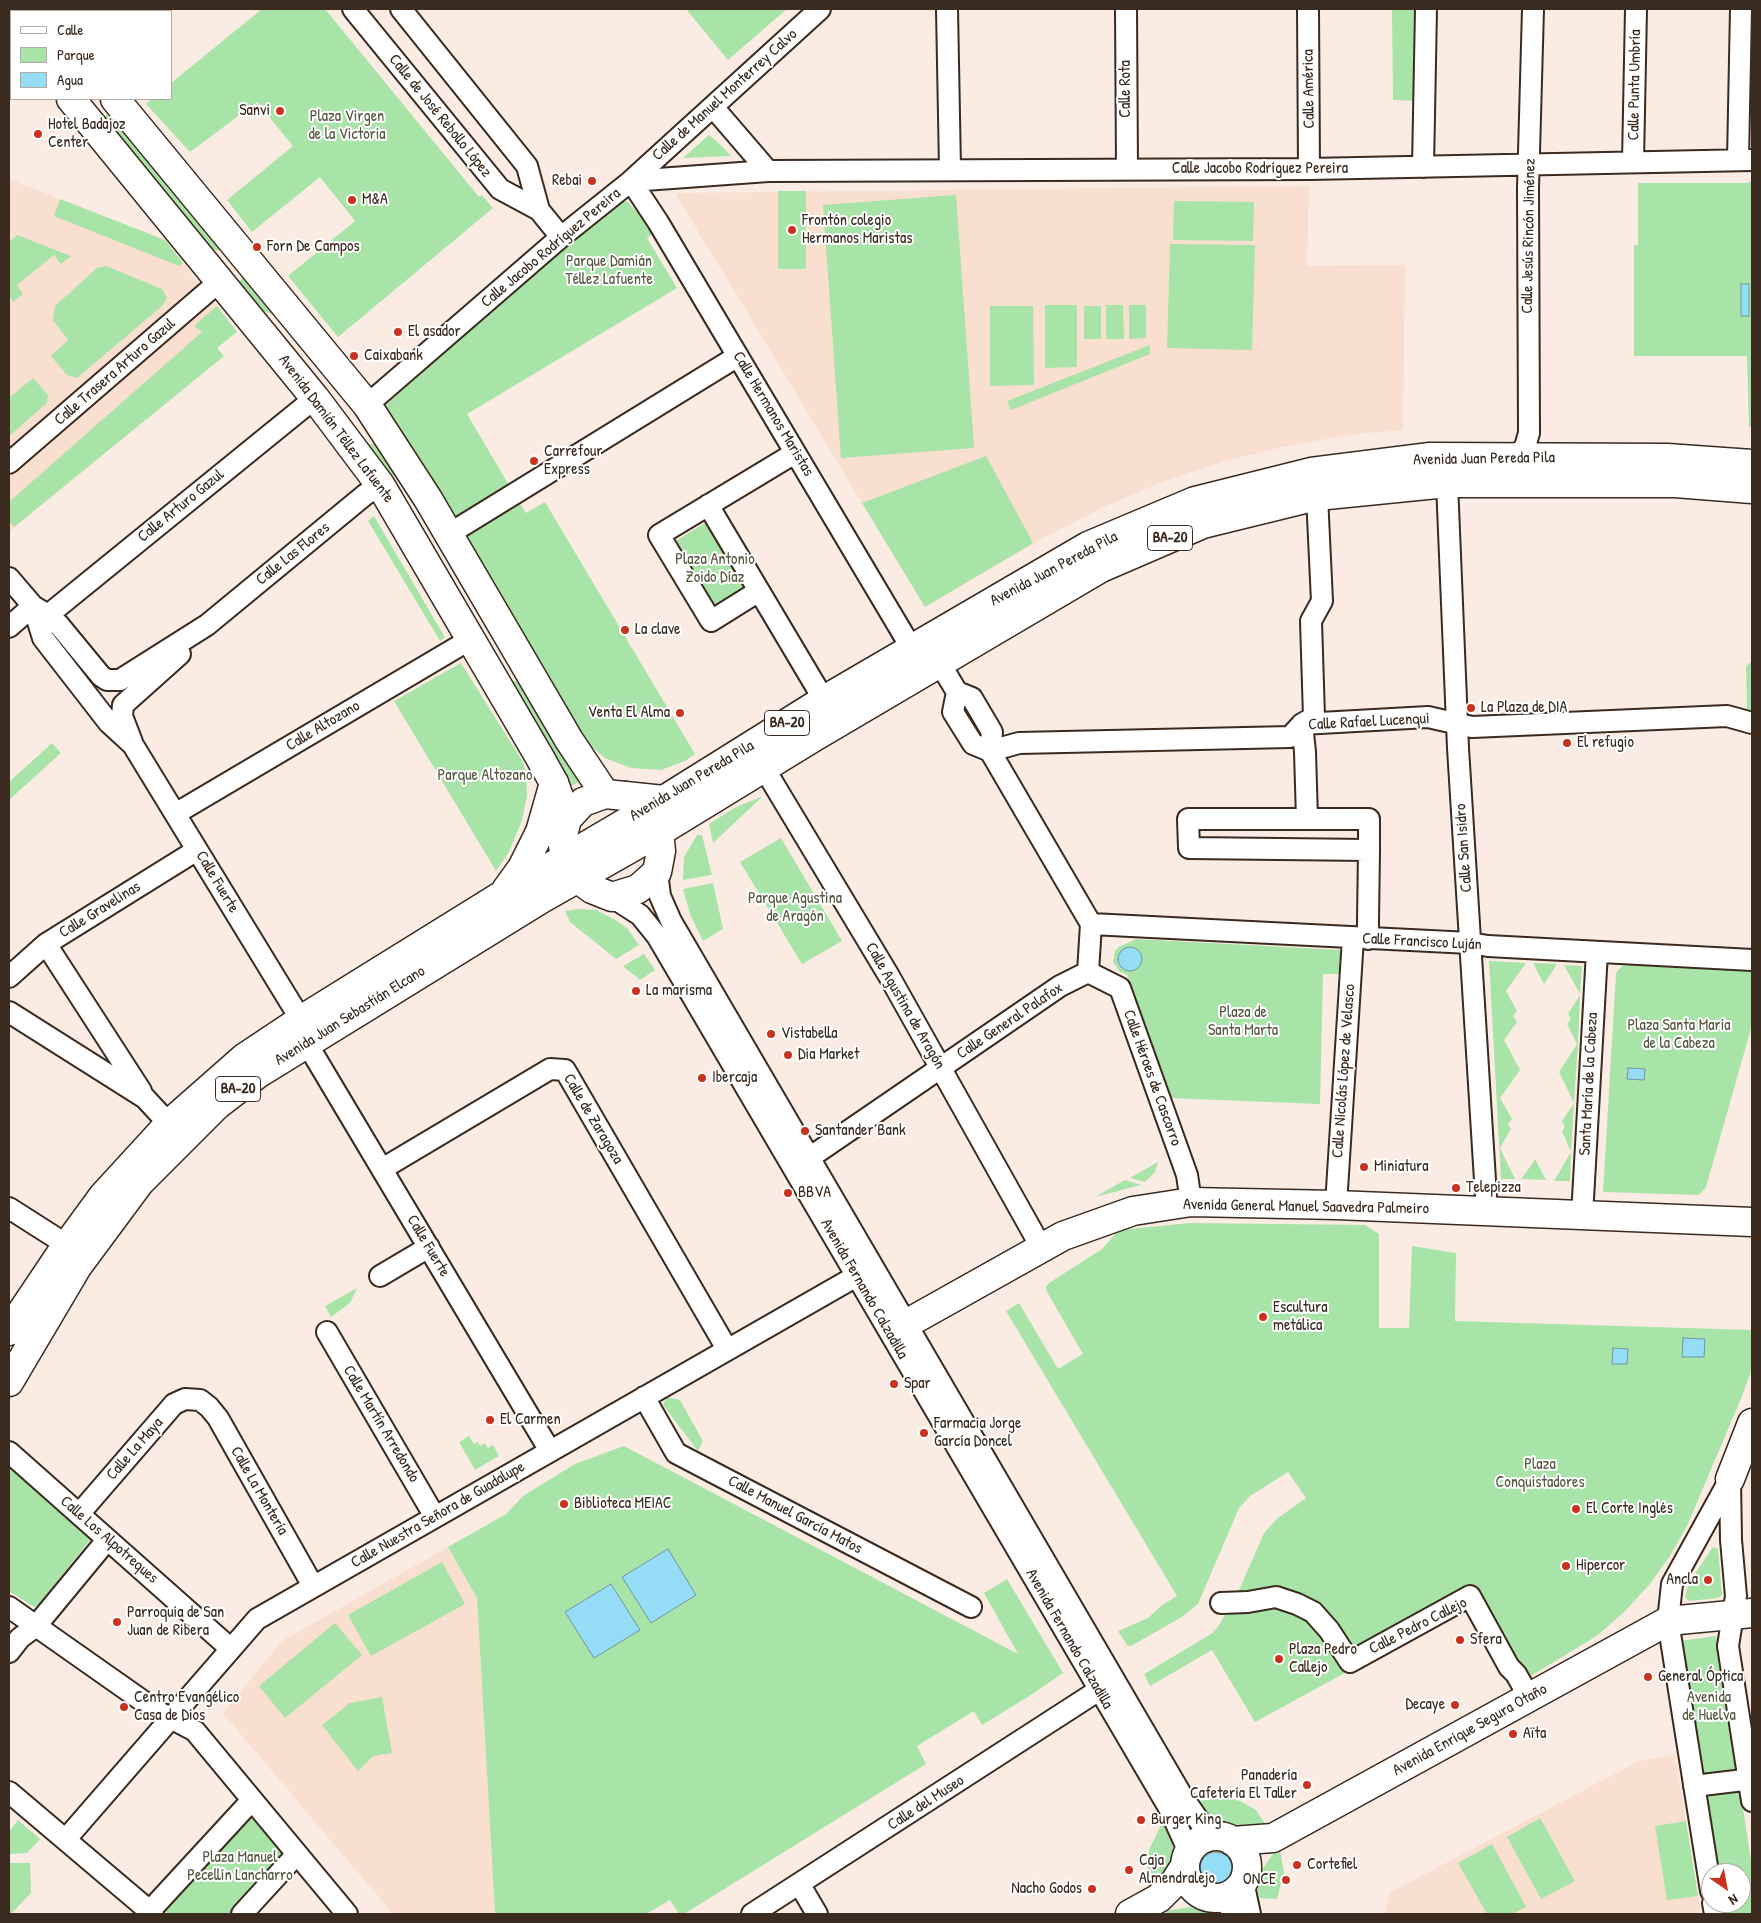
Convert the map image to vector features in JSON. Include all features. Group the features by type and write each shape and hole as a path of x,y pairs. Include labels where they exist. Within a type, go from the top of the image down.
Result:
{"main road":[{"name":"Avenida Damián Téllez Lafuente","path":"116,100 367,405 439,530 569,740 650,822"},
{"name":"Avenida Damián Téllez Lafuente","path":"76,102 315,398 381,486 554,783 567,819"},
{"path":"221,280 229,261 232,241"},
{"path":"252,319 268,322 280,330 344,407 355,411 367,405"},
{"name":"Avenida Juan Pereda Pila","path":"650,822 824,700 1088,546 1195,501 1311,472 1430,457 1667,458 1752,464"},
{"name":"Avenida Juan Pereda Pila","path":"650,822 764,768 939,662 1109,564 1203,524 1317,496 1446,483 1675,483 1752,489"},
{"path":"381,486 398,487 403,490 439,530"},
{"path":"504,894 522,868 540,832 554,783"},
{"path":"583,802 650,822 638,889 581,883 562,839 567,819 583,802"},
{"name":"Avenida Juan Sebastián Elcano","path":"9,1331 67,1245 103,1196 169,1124 244,1058 303,1031 581,883 650,822"},
{"name":"Avenida Juan Sebastián Elcano","path":"9,1382 77,1267 140,1182 216,1106 259,1073 303,1031 504,894 581,883"},
{"name":"Avenida General Manuel Saavedra Palmeiro","path":"898,1329 1063,1236 1133,1211 1191,1202 1336,1205 1752,1222"},
{"path":"1730,1479 1752,1423"},
{"path":"1668,1621 1743,1613"},
{"name":"Avenida Enrique Segura Otaño","path":"1225,1839 1273,1838 1668,1621"},
{"path":"1130,1914 1159,1898 1174,1882 1187,1859 1201,1840 1225,1839 1238,1846 1245,1859 1246,1875 1233,1892 1218,1898 1204,1896 1194,1890 1187,1879 1187,1859"}],"street":[{"name":"Calle de José Rebollo López","path":"353,9 500,189 539,210"},
{"name":"Calle de José Rebollo López","path":"401,9 526,166 539,210 561,237"},
{"name":"Calle de Manuel Monterrey Calvo","path":"631,181 820,9"},
{"path":"948,9 950,169"},
{"name":"Calle Rota","path":"1126,9 1127,169"},
{"name":"Calle América","path":"1308,9 1309,169"},
{"path":"1424,167 1426,9"},
{"name":"Calle Jesús Rincón Jiménez","path":"1514,458 1525,447 1529,433 1529,165 1533,9"},
{"name":"Calle Punta Umbría","path":"1633,162 1636,9"},
{"path":"1741,9 1745,160"},
{"path":"712,107 768,171"},
{"name":"Calle Jacobo Rodríguez Pereira","path":"367,405 561,237 631,181 768,171 1309,169 1745,160"},
{"path":"508,194 530,178"},
{"name":"Calle Hermanos Maristas","path":"631,181 738,356 912,649"},
{"name":"Calle Trasera Arturo Gazul","path":"9,463 221,280"},
{"path":"439,530 738,356"},
{"name":"Calle Arturo Gazul","path":"9,627 40,610 315,398"},
{"path":"759,591 711,621 659,535 795,453"},
{"name":"Calle San Isidro","path":"1446,483 1457,724 1487,1212"},
{"name":"Calle Las Flores","path":"101,676 114,681 126,677 207,625 366,494 381,486"},
{"path":"1307,819 1305,752 1302,724 1314,717 1311,621 1322,601 1317,496"},
{"path":"708,506 824,700"},
{"name":"Calle Fuerte","path":"9,578 101,676"},
{"name":"Calle Fuerte","path":"40,610 43,638 110,723 133,745"},
{"name":"Calle Las Flores","path":"123,705 175,660 207,625"},
{"name":"Calle Altozano","path":"175,814 471,639"},
{"path":"939,662 957,692 953,712 973,744 990,751 1091,924 1088,972"},
{"name":"Calle Fuerte","path":"123,705 122,716 133,745 197,850 382,1169 550,1451"},
{"name":"Calle Rafael Lucenqui","path":"990,751 1009,744 1028,742 1290,737 1302,724 1428,717 1472,726 1727,716 1752,723"},
{"name":"Calle Agustina de Aragón","path":"764,768 940,1067 1041,1247"},
{"name":"Calle Nicolás López de Velasco","path":"1336,1205 1369,850 1369,819 1188,819 1188,848 1369,850"},
{"name":"Avenida Fernando Calzadilla","path":"650,822 660,896 671,921 809,1158 864,1271"},
{"name":"Calle Gravelinas","path":"9,977 46,944 197,850"},
{"name":"Avenida Fernando Calzadilla","path":"581,883 640,914 657,936 864,1271 1184,1799 1200,1822 1225,1839"},
{"name":"Calle Francisco Luján","path":"1091,924 1470,943 1488,946 1752,960"},
{"path":"46,944 145,1098 169,1124"},
{"name":"Santa María de la Cabeza","path":"1582,1216 1597,952"},
{"name":"Calle General Palafox","path":"809,1158 1060,986 1088,972"},
{"name":"Calle Héroes de Cascorro","path":"1088,972 1120,988 1187,1175 1191,1202"},
{"path":"9,1012 145,1098"},
{"path":"84,1058 96,1057 101,1054 105,1048 105,1036"},
{"name":"Calle de Zaragoza","path":"382,1169 550,1069 565,1070 727,1350"},
{"path":"9,1208 67,1245"},
{"path":"380,1276 429,1247"},
{"name":"Calle Nuestra Señora de Guadalupe","path":"66,1839 257,1619 864,1271"},
{"name":"Avenida Fernando Calzadilla","path":"898,1329 1099,1690 1169,1808 1187,1859"},
{"name":"Calle Martín Arredondo","path":"327,1332 435,1517"},
{"name":"Calle Manuel García Matos","path":"644,1397 676,1452 971,1608"},
{"name":"Calle La Maya","path":"79,1514 174,1404 185,1399 200,1400"},
{"name":"Calle La Montería","path":"200,1400 218,1418 313,1586"},
{"name":"Calle Los Alpotreques","path":"9,1452 231,1649"},
{"path":"1730,1479 1731,1540 1736,1596 1743,1613 1728,1646 1752,1801"},
{"path":"1706,1863 1668,1621 1672,1584 1730,1479"},
{"path":"9,1652 20,1638 36,1626 107,1540"},
{"name":"Calle Pedro Callejo","path":"1221,1603 1248,1602 1276,1597 1298,1604 1313,1612 1330,1630 1350,1662 1470,1596 1509,1668 1516,1674 1529,1698"},
{"path":"9,1607 156,1710 195,1731 347,1914"},
{"name":"Calle del Museo","path":"752,1914 800,1885 1099,1690"},
{"path":"1694,1786 1750,1779"},
{"path":"9,1792 150,1913 252,1800"},
{"path":"242,1914 297,1854"},
{"path":"1243,1881 1250,1914"},
{"path":"800,1885 817,1914"},
{"path":"1218,1898 1240,1914"}],"shaded area":[{"path":"9,179 165,240 237,332 217,348 224,356 9,532"},
{"path":"1309,186 1307,266 1405,265 1403,430 1356,434 1291,445 1225,461 1162,482 1102,508 1047,536 925,607 675,193"},
{"path":"448,1547 477,1598 495,1914 393,1914 223,1713 282,1641"},
{"path":"1675,1754 1701,1914 1384,1914 1391,1892 1639,1761"}],"green space":[{"name":"Plaza Virgen de la Victoria","path":"262,9 325,9 479,197 482,195 493,208 338,337 288,276 355,221 320,177 252,232 227,200 293,146 257,102 190,152 146,104 151,100 172,100 172,82"},
{"path":"686,9 787,9 728,60"},
{"path":"1392,9 1414,9 1413,101 1393,100"},
{"path":"111,111 220,246 219,250 213,251 209,248 102,119"},
{"path":"709,135 731,156 683,158"},
{"path":"1752,180 1752,427 1749,427 1747,356 1634,356 1634,245 1638,245 1638,183 1748,183"},
{"name":"Frontón colegio Hermanos Maristas","path":"778,191 806,191 806,269 778,269"},
{"path":"956,195 974,448 841,458 823,205"},
{"path":"60,199 165,240 183,263 179,266 54,216"},
{"name":"Parque Damián Téllez Lafuente","path":"618,201 628,202 640,215 652,234 647,238 677,288 467,414 510,487 459,517 453,516 384,410 385,406 611,204"},
{"path":"1174,201 1254,202 1253,241 1173,240"},
{"path":"17,235 71,256 61,264 54,255 17,285 23,294 13,302 9,296 9,242"},
{"path":"1170,244 1255,245 1252,350 1167,348"},
{"path":"106,266 162,289 167,298 162,306 77,378 67,375 51,356 68,340 53,320 55,306 97,268"},
{"path":"244,277 279,317 261,310 239,285"},
{"path":"1045,305 1077,305 1077,367 1045,368"},
{"path":"1106,305 1123,305 1124,339 1106,339"},
{"path":"1129,305 1146,305 1146,338 1129,339"},
{"path":"217,306 237,332 217,348 224,356 14,527 9,521 9,502 202,332 194,326"},
{"path":"990,306 1033,306 1034,385 990,386"},
{"path":"1084,306 1101,306 1101,339 1084,339"},
{"path":"1150,345 1150,354 1011,410 1007,401"},
{"path":"33,378 48,395 47,403 9,436 9,398"},
{"path":"380,443 398,468 390,478 365,445"},
{"path":"986,456 1033,543 925,607 862,503"},
{"path":"519,502 526,513 545,502 695,754 685,761 661,770 631,768 605,758 584,740 467,541 469,532"},
{"path":"374,516 445,637 440,641 368,521"},
{"name":"Plaza Antonio Zoido Díaz","path":"708,521 755,597 721,618 674,542"},
{"path":"1752,661 1752,711 1747,711 1746,666"},
{"name":"Parque Altozano","path":"461,663 523,762 526,773 527,796 522,820 509,852 496,871 394,701"},
{"path":"509,679 526,686 582,780 568,788"},
{"path":"52,743 61,753 9,800 9,782"},
{"path":"761,797 713,843 709,824 736,807"},
{"path":"697,835 702,835 712,875 683,880 684,857"},
{"name":"Parque Agustina de Aragón","path":"781,838 842,941 802,964 740,862"},
{"path":"713,883 723,929 703,941 690,914 683,889"},
{"path":"577,909 596,910 614,919 627,928 639,945 616,959 570,922 565,911"},
{"name":"Plaza de Santa Marta","path":"1136,939 1340,950 1343,953 1345,974 1323,974 1320,1104 1169,1098 1127,975 1119,971 1113,962 1115,951 1119,947"},
{"path":"644,954 655,970 640,980 623,966"},
{"path":"1489,961 1526,963 1506,991 1517,1011 1513,1016 1517,1022 1504,1040 1520,1070 1500,1098 1512,1119 1508,1124 1511,1129 1500,1148 1515,1179 1501,1179"},
{"path":"1533,963 1557,964 1544,984"},
{"path":"1564,965 1582,966 1580,994"},
{"name":"Plaza Santa María de la Cabeza","path":"1622,966 1752,971 1752,1025 1706,1187 1699,1195 1603,1192 1616,973"},
{"path":"1580,995 1574,1103 1559,1072 1577,1044 1567,1024 1571,1019 1568,1014"},
{"path":"1574,1103 1571,1152 1562,1131 1565,1127 1562,1121"},
{"path":"1571,1152 1570,1181 1554,1181"},
{"path":"1535,1159 1546,1180 1521,1179 1533,1163"},
{"path":"1158,1162 1155,1172 1145,1182 1130,1178"},
{"path":"1125,1180 1141,1185 1095,1197"},
{"name":"Plaza Conquistadores","path":"1190,1223 1365,1225 1379,1234 1379,1328 1409,1328 1412,1246 1456,1253 1455,1321 1752,1330 1752,1369 1740,1401 1687,1526 1670,1556 1649,1585 1625,1611 1598,1635 1526,1679 1466,1607 1255,1722 1212,1650 1150,1686 1144,1674 1211,1634 1218,1627 1240,1588 1264,1533 1278,1518 1306,1498 1288,1472 1250,1496 1239,1508 1198,1604 1182,1617 1131,1646 1127,1645 1118,1631 1148,1618 1162,1605 1177,1596 1006,1311 1019,1303 1058,1369 1083,1354 1047,1292 1046,1287 1049,1283 1102,1249 1119,1230"},
{"path":"357,1288 350,1303 331,1317 325,1306"},
{"path":"667,1397 680,1400 703,1441 698,1451 663,1405"},
{"path":"469,1436 474,1444 478,1442 480,1446 485,1443 488,1448 493,1445 499,1456 475,1470 459,1442"},
{"path":"624,1446 1018,1654 984,1593 1007,1579 1063,1673 982,1725 974,1711 917,1746 926,1764 684,1914 679,1914 670,1900 646,1914 495,1914 477,1598 448,1547 506,1514 523,1496 575,1464"},
{"path":"9,1466 90,1540 38,1605 34,1607 9,1591"},
{"path":"1713,1547 1718,1549 1722,1595 1718,1598 1689,1601 1685,1597 1688,1584"},
{"path":"442,1562 465,1604 371,1656 348,1615"},
{"path":"335,1623 362,1655 285,1718 259,1686"},
{"name":"Avenida de Huelva","path":"1716,1636 1737,1772 1702,1778 1680,1641"},
{"path":"382,1697 392,1753 373,1756 358,1771 322,1725 350,1703"},
{"path":"1740,1789 1752,1867 1752,1914 1724,1914 1751,1913 1751,1863 1715,1863 1704,1794"},
{"path":"1226,1797 1240,1801 1256,1810 1266,1825 1233,1828 1210,1816 1199,1801"},
{"name":"Plaza Manuel Pecellín Lancharro","path":"250,1816 287,1858 234,1914 168,1914 165,1911"},
{"path":"1540,1818 1575,1881 1541,1899 1507,1837"},
{"path":"18,1820 40,1839 27,1853 9,1854 9,1832"},
{"path":"1686,1821 1698,1896 1667,1900 1655,1826"},
{"path":"1166,1823 1173,1847 1173,1859 1159,1881 1149,1887 1147,1863 1149,1850 1161,1825"},
{"path":"1492,1844 1526,1907 1512,1914 1487,1914 1458,1863"},
{"path":"1280,1850 1284,1872 1277,1899 1260,1898 1258,1892 1259,1874 1272,1855"},
{"path":"9,1863 30,1863 31,1893 11,1914 9,1914"},
{"path":"1191,1907 1211,1914 1168,1914 1165,1911"}],"water":[{"path":"1741,284 1749,284 1749,316 1741,316"},
{"path":"1130,947 1138,951 1142,959 1138,967 1130,971 1122,967 1118,959 1122,951"},
{"path":"1628,1068 1645,1069 1644,1080 1627,1079"},
{"path":"1683,1338 1705,1339 1704,1357 1682,1357"},
{"path":"1613,1348 1628,1349 1627,1364 1612,1364"},
{"path":"668,1549 696,1595 651,1623 622,1577"},
{"path":"611,1584 640,1630 594,1658 565,1612"},
{"path":"1216,1852 1222,1853 1227,1857 1231,1862 1231,1874 1227,1879 1222,1883 1216,1884 1210,1883 1205,1879 1201,1874 1200,1868 1201,1862 1205,1857 1210,1853"}],"place":[{"name":"Sanvi","path":"280,111"},
{"name":"Hotel Badajoz Center","path":"38,134"},
{"name":"Rebai","path":"592,181"},
{"name":"M&A","path":"352,200"},
{"name":"Frontón colegio Hermanos Maristas","path":"792,230"},
{"name":"Forn De Campos","path":"257,247"},
{"name":"El asador","path":"398,332"},
{"name":"Caixabank","path":"354,356"},
{"name":"Carrefour Express","path":"534,461"},
{"name":"La clave","path":"625,630"},
{"name":"La Plaza de DIA","path":"1471,708"},
{"name":"Venta El Alma","path":"680,713"},
{"name":"El refugio","path":"1567,743"},
{"name":"La marisma","path":"636,991"},
{"name":"Vistabella","path":"771,1034"},
{"name":"Dia Market","path":"788,1055"},
{"name":"Ibercaja","path":"702,1078"},
{"name":"Santander Bank","path":"805,1131"},
{"name":"Miniatura","path":"1364,1167"},
{"name":"Telepizza","path":"1456,1188"},
{"name":"BBVA","path":"788,1193"},
{"name":"Escultura metálica","path":"1263,1317"},
{"name":"Spar","path":"894,1384"},
{"name":"El Carmen","path":"490,1420"},
{"name":"Farmacia Jorge García Doncel","path":"924,1433"},
{"name":"Biblioteca MEIAC","path":"564,1504"},
{"name":"El Corte Inglés","path":"1576,1509"},
{"name":"Hipercor","path":"1566,1566"},
{"name":"Ancla","path":"1708,1580"},
{"name":"Parroquia de San Juan de Ribera","path":"117,1622"},
{"name":"Sfera","path":"1460,1640"},
{"name":"Plaza Pedro Callejo","path":"1279,1659"},
{"name":"General Óptica","path":"1648,1677"},
{"name":"Decaye","path":"1455,1705"},
{"name":"Centro Evangélico Casa de Dios","path":"124,1707"},
{"name":"Aïta","path":"1513,1734"},
{"name":"Panadería Cafetería El Taller","path":"1307,1785"},
{"name":"Burger King","path":"1141,1820"},
{"name":"Cortefiel","path":"1297,1865"},
{"name":"Caja Almendralejo","path":"1129,1870"},
{"name":"ONCE","path":"1286,1880"},
{"name":"Nacho Godos","path":"1092,1889"}]}
